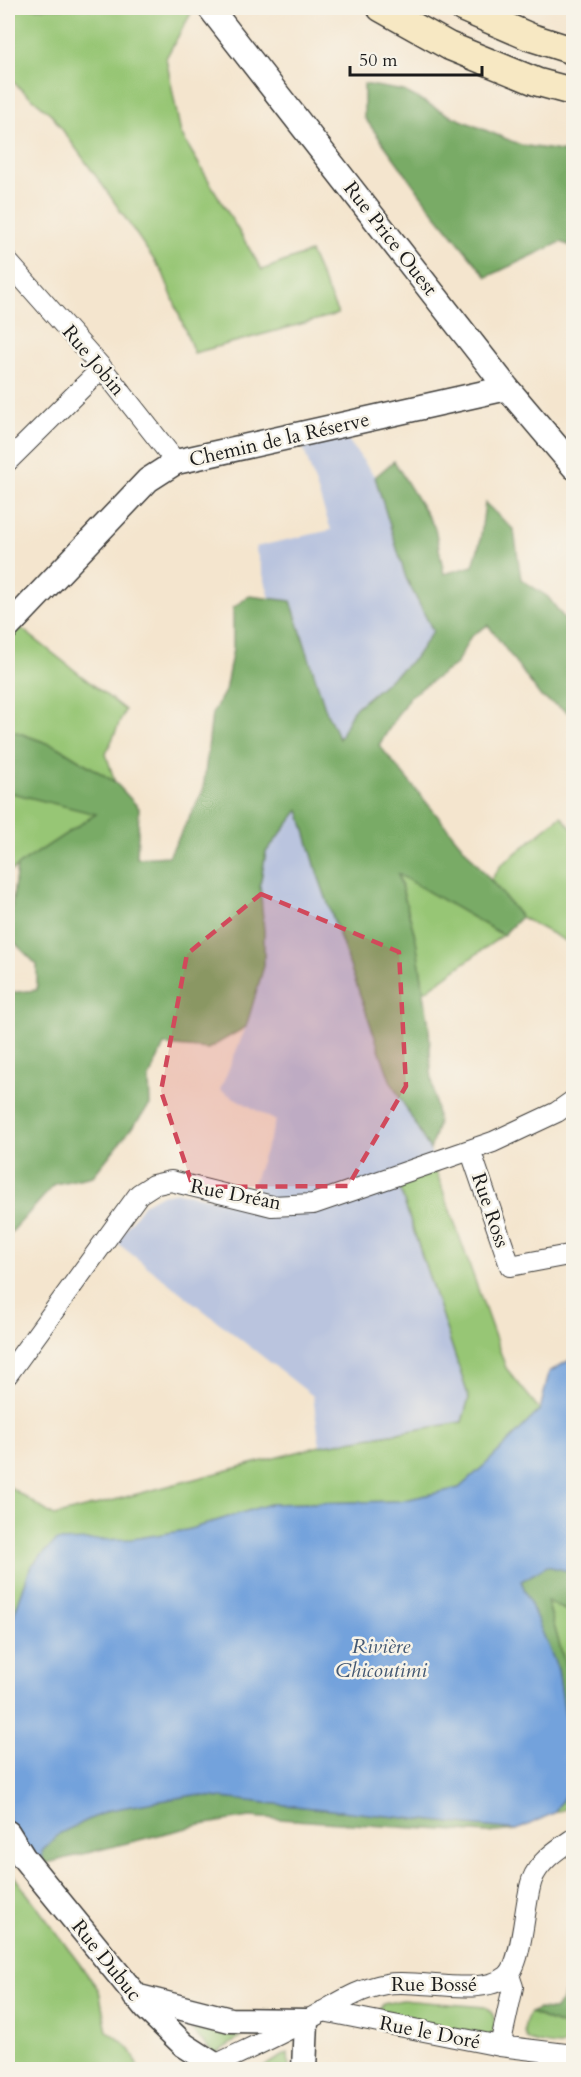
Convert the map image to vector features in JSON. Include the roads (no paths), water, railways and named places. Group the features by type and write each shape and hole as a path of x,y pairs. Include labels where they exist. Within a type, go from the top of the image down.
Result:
{"main road":[{"path":"381,8 449,46 537,82 573,92"},
{"path":"463,8 530,37 573,51"}],"street":[{"name":"Rue Price Ouest","path":"210,8 507,388 573,467"},
{"name":"Rue Jobin","path":"8,262 102,368 176,462"},
{"path":"8,461 102,368"},
{"name":"Chemin de la Réserve","path":"8,627 148,480 176,462 507,388"},
{"name":"Rue Dréan","path":"8,1374 140,1194 153,1185 171,1182 272,1206 313,1204 492,1142 557,1112 573,1100"},
{"name":"Rue Ross","path":"474,1161 510,1266 573,1254"},
{"name":"Rue Dubuc","path":"8,1833 23,1857 135,1996 184,2045 220,2067"},
{"path":"500,2046 513,1987 508,1975 516,1961 532,1878 550,1856 573,1838"},
{"name":"Rue Bossé","path":"220,2067 359,1990 388,1983 476,1986 496,1982 508,1975"},
{"path":"135,1996 230,2020 314,2016 304,2070"},
{"name":"Rue le Doré","path":"314,2016 500,2046 573,2055"}],"water":[{"name":"Rivière Chicoutimi","path":"573,1358 573,1572 547,1566 521,1581 558,1670 573,1766 573,1783 554,1813 517,1830 194,1795 109,1810 60,1833 42,1851 43,1864 8,1864 8,1632 31,1566 56,1541 133,1539 187,1530 270,1504 400,1501 459,1488 540,1410 549,1372"}]}
